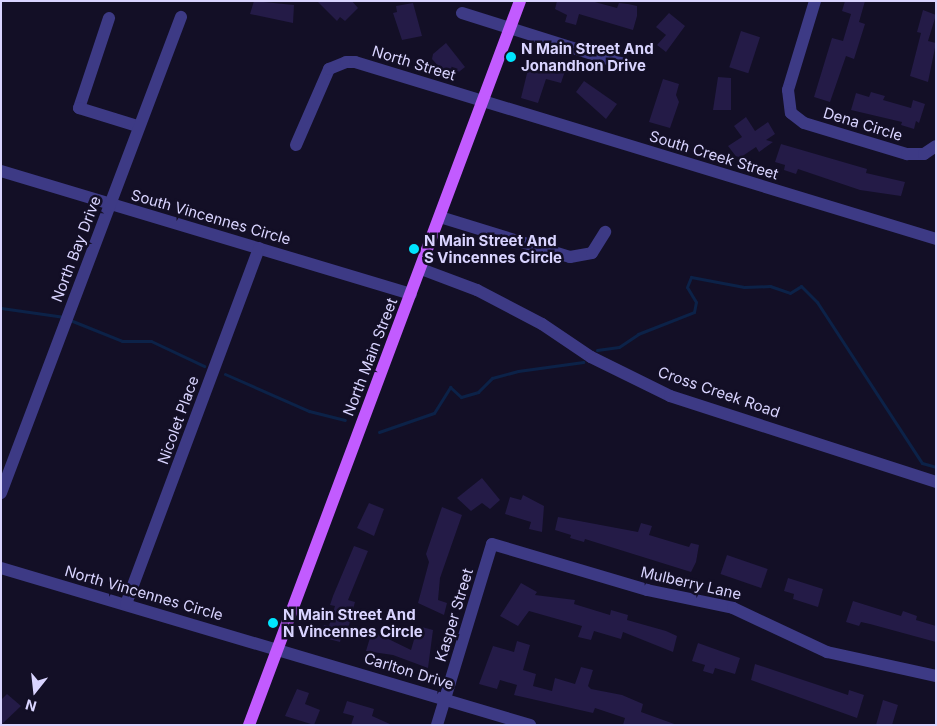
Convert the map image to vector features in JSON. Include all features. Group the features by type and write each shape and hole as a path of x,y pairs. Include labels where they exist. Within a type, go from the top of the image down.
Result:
{"main road":[{"name":"North Main Street","path":"249,725 520,1"}],"street":[{"name":"Dena Circle","path":"815,1 788,90 791,113 804,123 907,154 933,149"},
{"path":"462,13 627,65"},
{"name":"North Bay Drive","path":"1,493 111,205 137,126 181,17"},
{"path":"109,18 79,108 137,126"},
{"name":"North Street","path":"296,145 328,69 335,64 355,62 482,102"},
{"name":"South Creek Street","path":"482,102 936,240"},
{"name":"South Vincennes Circle","path":"1,171 411,294"},
{"path":"440,217 570,257 592,253 605,232"},
{"name":"Nicolet Place","path":"126,604 259,248"},
{"name":"Cross Creek Road","path":"421,269 476,290 542,324 591,357 670,396 936,482"},
{"name":"Mulberry Lane","path":"492,544 647,590 733,608 827,652 936,676"},
{"name":"Kasper Street","path":"437,725 492,544"},
{"name":"North Vincennes Circle","path":"1,568 278,649"},
{"name":"Carlton Drive","path":"278,649 530,725"}],"building":[{"path":"254,1 294,5 293,23 250,14"},
{"path":"317,1 352,1 358,8 345,21 340,17 337,21"},
{"path":"557,1 591,1 617,8 619,3 628,4 637,6 637,16 633,30 579,14 576,25 565,22 567,15 555,9"},
{"path":"845,1 865,1 859,22 865,24 854,59 846,56 830,102 814,97 832,38 843,41 851,14 842,11"},
{"path":"413,3 422,36 402,40 393,13 397,12 396,6"},
{"path":"923,10 936,15 928,41 936,43 928,82 910,76 921,33 917,32"},
{"path":"669,13 685,26 666,52 657,45 666,35 656,27"},
{"path":"741,31 760,37 748,73 729,67"},
{"path":"446,43 465,67 450,79 432,59 433,54"},
{"path":"530,61 565,71 561,83 546,79 538,103 521,98"},
{"path":"718,77 731,78 731,110 713,110"},
{"path":"663,79 679,84 676,95 679,102 670,128 649,122"},
{"path":"584,81 617,104 606,119 576,92"},
{"path":"871,92 885,96 883,100 911,108 913,100 925,104 919,123 916,121 914,129 901,125 902,122 851,110 856,93 869,97"},
{"path":"746,117 755,131 768,122 775,134 766,140 773,142 759,152 756,147 738,159 728,146 742,137 734,126"},
{"path":"781,144 867,169 866,173 905,182 901,196 860,190 798,169 796,174 784,170 785,165 775,162"},
{"path":"482,478 500,500 490,509 482,503 471,511 457,498"},
{"path":"523,495 544,506 542,532 529,529 531,522 505,514 510,497 521,500"},
{"path":"369,503 384,509 374,536 357,528"},
{"path":"442,507 462,515 440,578 438,600 447,603 444,615 418,603 429,562 426,554"},
{"path":"558,517 638,532 641,523 652,526 649,535 689,547 691,543 699,545 696,562 691,572 585,539 584,542 570,538 571,535 555,530"},
{"path":"354,546 368,551 348,600 355,602 347,633 343,631 340,642 321,637 324,625 329,626 335,606 330,605"},
{"path":"727,555 768,569 761,588 720,574"},
{"path":"788,578 823,589 818,607 793,599 794,594 784,591"},
{"path":"521,583 537,592 535,595 575,600 574,604 610,615 611,610 628,615 627,620 666,631 677,636 673,652 623,632 621,639 594,631 591,640 578,637 582,626 529,611 518,626 500,616"},
{"path":"853,601 901,616 903,611 917,616 916,620 936,626 936,642 861,622 859,626 846,622"},
{"path":"418,626 433,630 428,668 393,655 366,651 372,631 411,650"},
{"path":"517,641 530,645 523,670 536,674 533,686 552,691 555,678 575,684 581,667 593,670 588,686 591,689 622,695 643,704 641,712 677,725 623,725 625,718 595,708 593,713 514,695 517,685 500,680 497,689 479,684 493,646 514,652"},
{"path":"698,643 740,658 735,674 715,668 713,674 703,671 705,665 692,661"},
{"path":"755,664 848,695 849,690 864,695 857,718 751,680"},
{"path":"297,689 309,693 305,704 320,710 314,725 285,716"},
{"path":"7,694 21,706 1,725 1,700"},
{"path":"883,700 898,705 892,725 876,725"},
{"path":"347,701 374,709 372,716 392,725 351,725 354,716 343,713"}],"waterway":[{"path":"597,350 619,347 638,334 694,312 696,302 687,287 691,277 744,287 770,286 790,293 801,286 817,302 922,463 936,467"},
{"path":"1,308 64,317"},
{"path":"70,320 122,341 151,341 204,366"},
{"path":"379,432 434,413 450,387 461,397 478,392 492,378 518,371 583,362"},
{"path":"225,374 309,411 345,420"}],"place":[{"name":"N Main Street And Jonandhon Drive","path":"511,57"},
{"name":"N Main Street And S Vincennes Circle","path":"414,249"},
{"name":"N Main Street And N Vincennes Circle","path":"273,623"}]}
